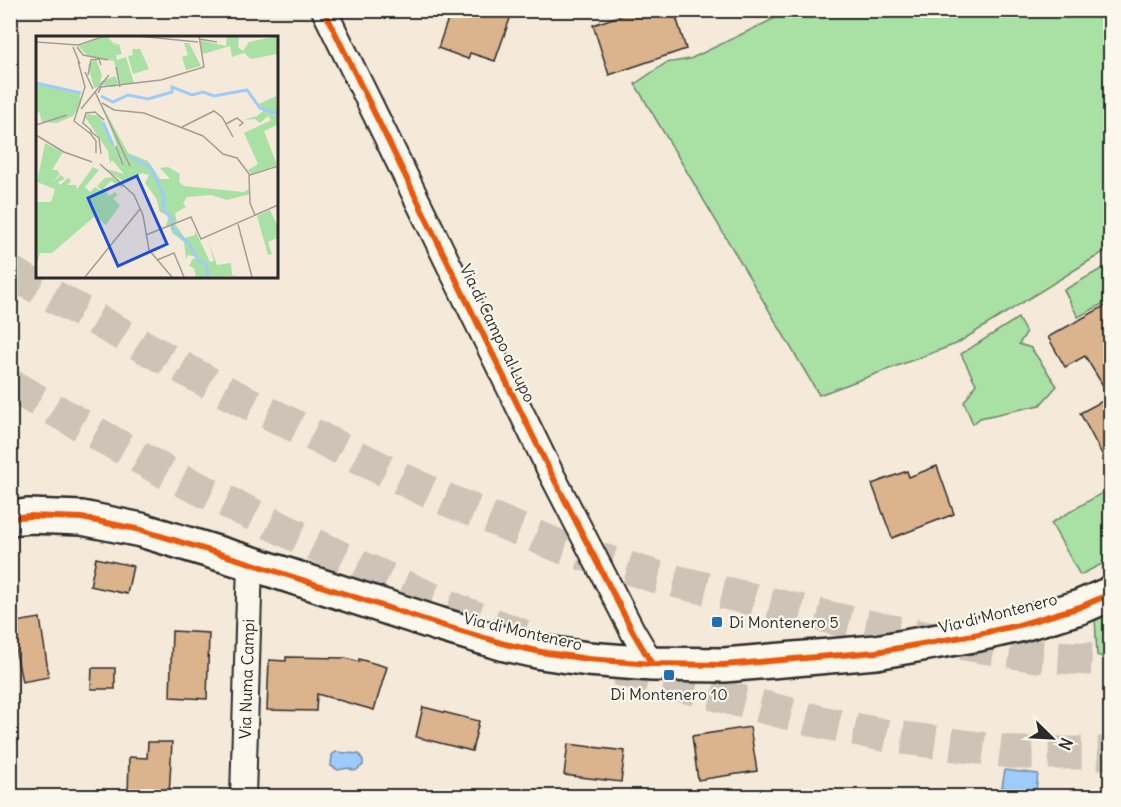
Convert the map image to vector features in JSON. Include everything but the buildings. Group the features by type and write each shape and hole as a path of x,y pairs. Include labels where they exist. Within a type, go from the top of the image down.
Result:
{"street":[{"name":"Via di Campo al Lupo","path":"324,10 551,473 633,632 652,664"},
{"name":"Via di Montenero","path":"10,518 74,518 141,530 506,644 588,659 652,664 724,665 876,652 1019,625 1080,607 1110,594"},
{"name":"Via Numa Campi","path":"243,796 250,563"}],"green space":[{"path":"790,11 1110,11 1110,248 956,344 819,395 635,84 666,63 690,59"},
{"path":"1110,264 1110,300 1078,317 1064,290"},
{"path":"1018,318 1026,333 1019,344 1031,348 1057,386 1040,405 980,418 973,424 964,402 976,384 961,354"},
{"path":"1107,490 1110,497 1110,560 1080,575 1051,523"},
{"path":"1110,612 1110,660 1097,655 1095,617"}],"water":[{"path":"336,752 359,754 363,765 355,771 348,768 338,770 331,766 332,755"},
{"path":"1005,770 1038,774 1036,791 1015,789 1012,793 1007,793 1006,788 1002,787"}],"tunnel":[{"path":"10,272 220,389 435,495 564,548 657,577 857,624 1037,656 1110,660"},
{"path":"10,385 167,473 365,569 457,610 526,637"},
{"path":"617,669 825,723 888,736 1018,753 1110,753"}],"cycle path":[{"path":"324,10 551,473 633,632 652,664"},
{"path":"10,518 29,516 82,518 141,530 505,644 588,659 652,664 724,665 876,652 1019,625 1080,607 1110,594"}],"place":[{"name":"Di Montenero 5","path":"717,622"},
{"name":"Di Montenero 10","path":"669,675"}]}
